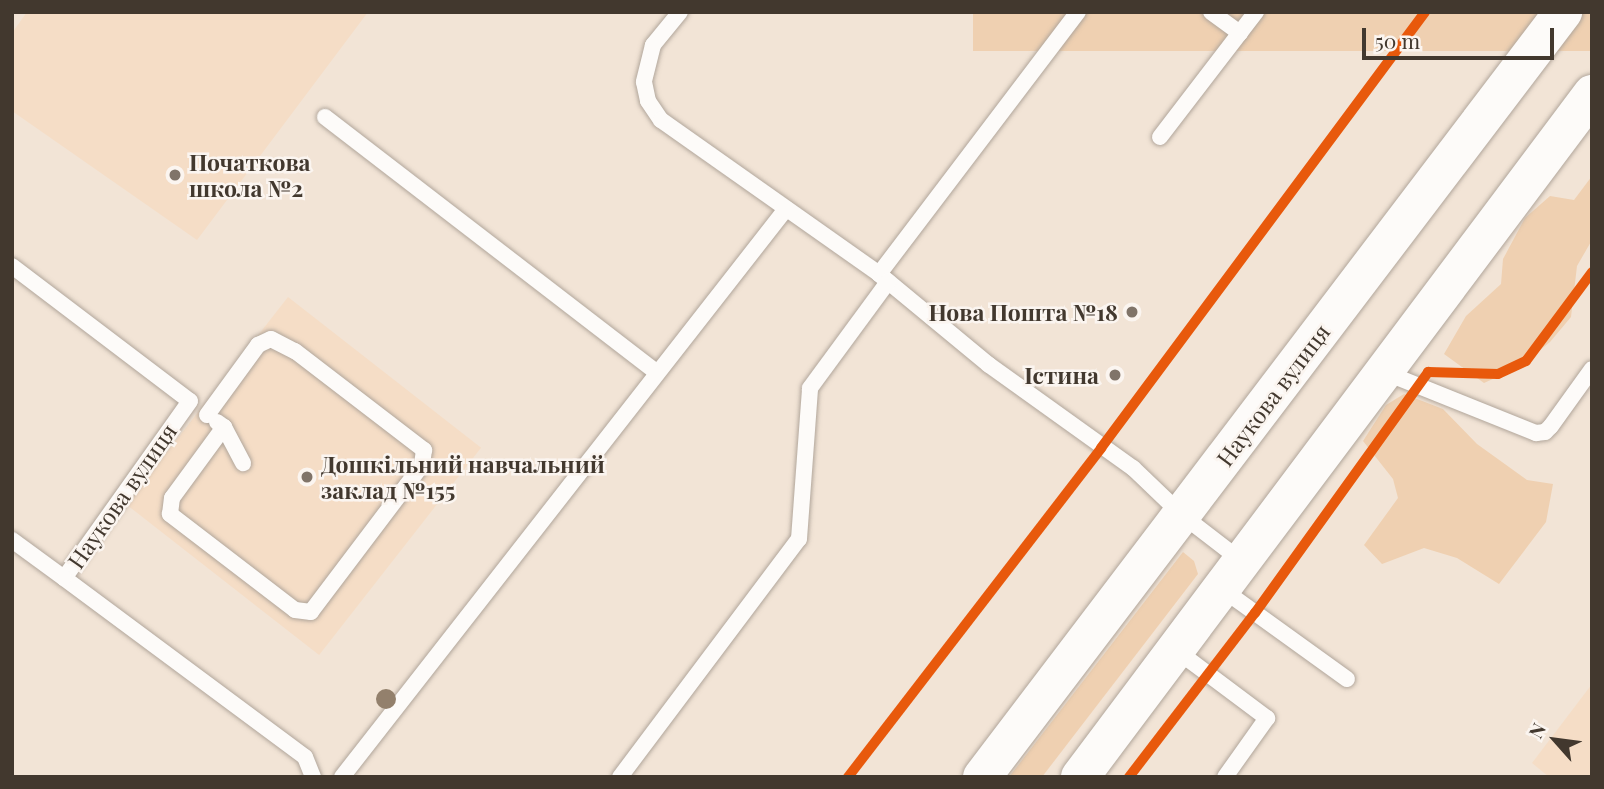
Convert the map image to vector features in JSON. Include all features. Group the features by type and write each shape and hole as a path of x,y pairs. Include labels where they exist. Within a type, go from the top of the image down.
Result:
{"main road":[{"name":"Наукова вулиця","path":"982,777 1563,12"},
{"path":"1080,777 1592,94"}],"lane":[{"path":"680,12 653,45 644,82 648,101 661,120 883,278 989,365 1133,468 1182,515 1232,576 1347,679"},
{"path":"620,777 799,538 810,388 883,278 1079,12"},
{"path":"1211,12 1240,33"},
{"path":"1160,137 1256,12"},
{"path":"325,117 656,372"},
{"path":"342,777 786,209"},
{"name":"Наукова вулиця","path":"12,266 190,401 64,578 305,757 313,777"},
{"path":"207,415 258,345 271,339 295,351 424,450 422,465 311,612 295,610 170,513 172,498 224,427"},
{"path":"1384,372 1536,433 1545,432 1592,369"},
{"path":"190,401 224,427 243,463"},
{"path":"12,540 64,578"},
{"path":"1176,650 1267,718 1224,777"}],"shaded area":[{"name":"Початкова школа №2","path":"27,12 368,12 197,240 12,111 12,33"},
{"path":"973,13 1592,13 1592,51 973,51"},
{"path":"1592,176 1592,240 1577,266 1571,317 1550,342 1519,367 1484,383 1444,354 1466,316 1501,284 1503,259 1525,218 1550,196 1574,200"},
{"name":"Дошкільний навчальний заклад №155","path":"288,297 481,448 319,655 126,504"},
{"path":"1404,394 1443,409 1477,444 1527,480 1553,484 1546,522 1499,584 1457,558 1424,548 1382,564 1364,545 1398,498 1393,479 1363,441 1386,405"},
{"path":"1183,552 1194,561 1198,574 1042,777 1009,777"},
{"path":"1592,684 1592,777 1549,777 1532,763"}],"cycle path":[{"path":"848,777 1101,448 1425,12"},
{"path":"1129,777 1255,613 1428,372 1498,374 1526,361 1592,272"}],"place":[{"name":"Початкова школа №2","path":"175,175"},
{"name":"Нова Пошта №18","path":"1132,312"},
{"name":"Істина","path":"1115,375"},
{"name":"Дошкільний навчальний заклад №155","path":"307,477"}]}
